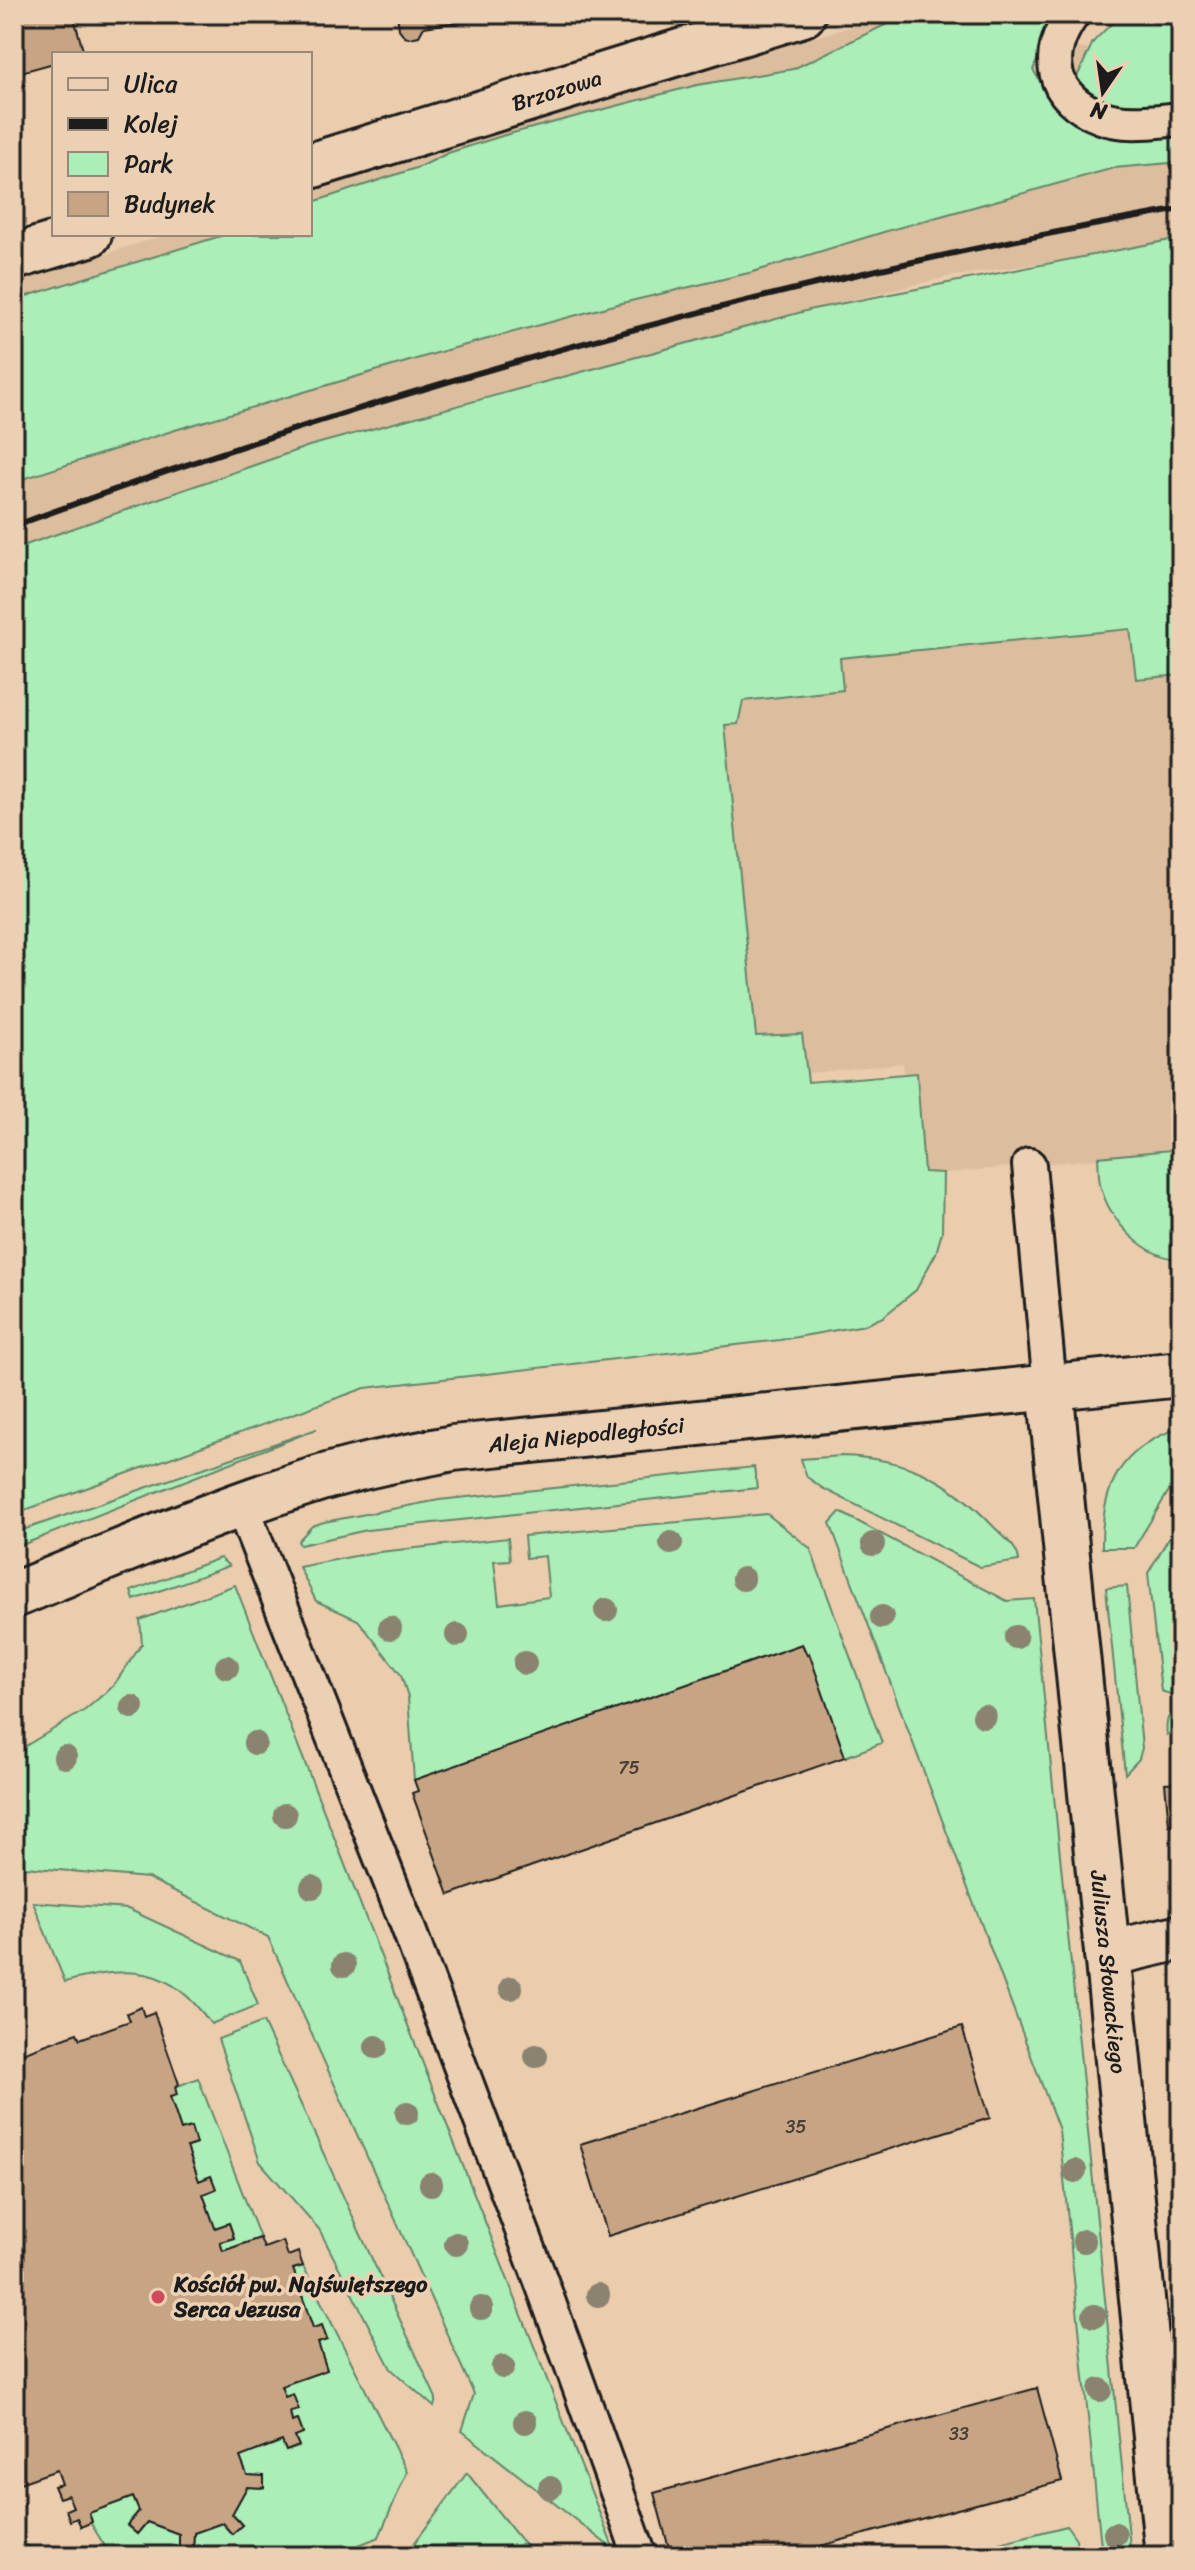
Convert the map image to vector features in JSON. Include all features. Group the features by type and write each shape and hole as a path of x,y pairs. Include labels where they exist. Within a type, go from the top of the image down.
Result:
{"street":[{"name":"Brzozowa","path":"312,165 803,14"},
{"path":"14,257 82,236"},
{"name":"Aleja Niepodległości","path":"14,1595 241,1504 372,1464 453,1448 1181,1374"},
{"name":"Juliusza Słowackiego","path":"1050,1387 1168,2556"},
{"path":"1107,1954 1181,1937"}],"lane":[{"path":"1073,14 1060,32 1053,68 1071,101 1102,118 1139,122 1181,119"},
{"path":"1029,1165 1050,1387"},
{"path":"241,1504 406,1922 640,2556"}],"shaded area":[{"path":"884,17 1143,58 1181,79 1181,242 948,277 785,316 392,422 14,552 14,283 162,236 312,236 312,188 476,136"},
{"path":"1181,563 1181,1151 916,1176 903,1063 756,1079 714,610"}],"green space":[{"path":"908,14 1056,14 1033,70 1050,96 1076,79 1093,42 1121,14 1181,14 1181,162 1114,168 753,272 447,350 175,430 14,482 14,300 221,236 312,236 312,202 422,166 448,153 697,85 793,69"},
{"path":"1181,238 1181,675 1136,679 1130,629 840,658 843,690 743,701 738,724 725,725 756,1036 802,1034 808,1082 917,1073 924,1172 943,1173 942,1232 936,1253 916,1290 883,1317 865,1325 780,1340 365,1388 14,1514 14,549 309,446 813,309"},
{"path":"1181,1149 1181,1259 1154,1252 1121,1225 1101,1188 1098,1157"},
{"path":"1181,1427 1181,1471 1134,1548 1102,1548 1105,1506 1118,1472 1143,1446"},
{"path":"317,1429 14,1548 14,1533"},
{"path":"841,1456 886,1461 925,1474 943,1484 1006,1538 1019,1561 980,1567 822,1488 807,1477 801,1459"},
{"path":"754,1467 757,1488 367,1530 300,1545 298,1541 312,1526 324,1522 439,1500"},
{"path":"840,1512 1007,1601 1034,1599 1131,2556 1102,2556 1059,2130 830,1523"},
{"path":"767,1514 810,1548 882,1743 845,1757 809,1654 802,1644 414,1780 408,1697 401,1675 358,1620 316,1601 299,1567 370,1553 508,1538 510,1560 494,1561 499,1604 549,1597 545,1556 526,1558 524,1536"},
{"path":"1181,1517 1181,1690 1170,1694 1161,1691 1148,1573"},
{"path":"220,1558 229,1566 134,1600 131,1591"},
{"path":"235,1585 614,2550 462,2431 474,2394 268,1937 148,1878 14,1866 14,1753 85,1710 113,1686 142,1644 140,1620"},
{"path":"1127,1586 1142,1748 1139,1759 1125,1774 1106,1588"},
{"path":"1181,1706 1181,1730 1167,1735 1168,1718"},
{"path":"33,1902 128,1909 240,1961 258,2005 211,2024 180,1990 147,1974 110,1973 65,1982"},
{"path":"263,2022 436,2398 434,2407 391,2369 319,2229 260,2162 218,2039"},
{"path":"198,2078 260,2238 223,2251 220,2242 234,2237 229,2223 215,2228 203,2194 216,2189 211,2176 199,2181 187,2147 196,2144 191,2128 181,2130 170,2097 175,2087"},
{"path":"303,2266 407,2472 379,2537 331,2556 115,2556 109,2553 90,2522 89,2513 133,2497 139,2511 127,2526 137,2534 147,2522 179,2534 180,2550 193,2550 194,2533 222,2523 232,2534 242,2525 232,2514 247,2487 264,2488 264,2477 247,2475 240,2457 282,2441 286,2451 299,2447 295,2437 303,2433 298,2420 292,2422 290,2412 298,2409 293,2395 285,2397 281,2386 327,2370 318,2343 327,2339 322,2326 313,2328 293,2269"},
{"path":"467,2473 528,2549 527,2556 413,2545"},
{"path":"1067,2526 1076,2539 1077,2556 948,2556"},
{"path":"18,2541 48,2556 14,2556 14,2546"}],"building":[{"path":"14,14 73,14 83,52 52,52 52,64 14,74"},
{"path":"397,14 509,15 424,27 419,36 409,38 399,29"},
{"path":"802,1644 807,1655 809,1653 845,1757 449,1895 412,1793 418,1791 414,1780"},
{"path":"1181,1782 1181,1824 1169,1825 1165,1783"},
{"name":"Kościół pw. Najświętszego Serca Jezusa","path":"141,2007 144,2016 154,2012 179,2084 175,2087 177,2095 170,2097 181,2130 191,2127 196,2144 187,2147 199,2181 211,2176 216,2189 203,2194 215,2228 229,2223 234,2238 220,2242 223,2251 260,2238 264,2248 283,2241 288,2256 298,2252 303,2266 293,2269 313,2328 322,2325 327,2340 318,2343 327,2370 281,2386 285,2397 293,2394 299,2410 290,2412 292,2422 298,2420 303,2434 295,2437 299,2446 286,2451 282,2441 240,2457 247,2475 264,2476 264,2488 247,2487 232,2514 242,2525 232,2534 222,2523 194,2533 193,2550 179,2550 179,2534 147,2522 137,2534 127,2525 139,2511 133,2497 89,2513 92,2522 81,2527 77,2518 70,2521 66,2510 73,2507 68,2495 59,2498 54,2486 62,2484 57,2470 14,2485 14,2056 77,2033 80,2039 130,2021 127,2013"},
{"path":"962,2027 990,2118 608,2236 580,2144"},
{"path":"1037,2388 1062,2481 783,2556 671,2556 654,2493"}],"railway":[{"path":"14,526 300,427 590,341 884,268 1181,209"}],"place":[{"name":"Kościół pw. Najświętszego Serca Jezusa","path":"158,2297"}]}
